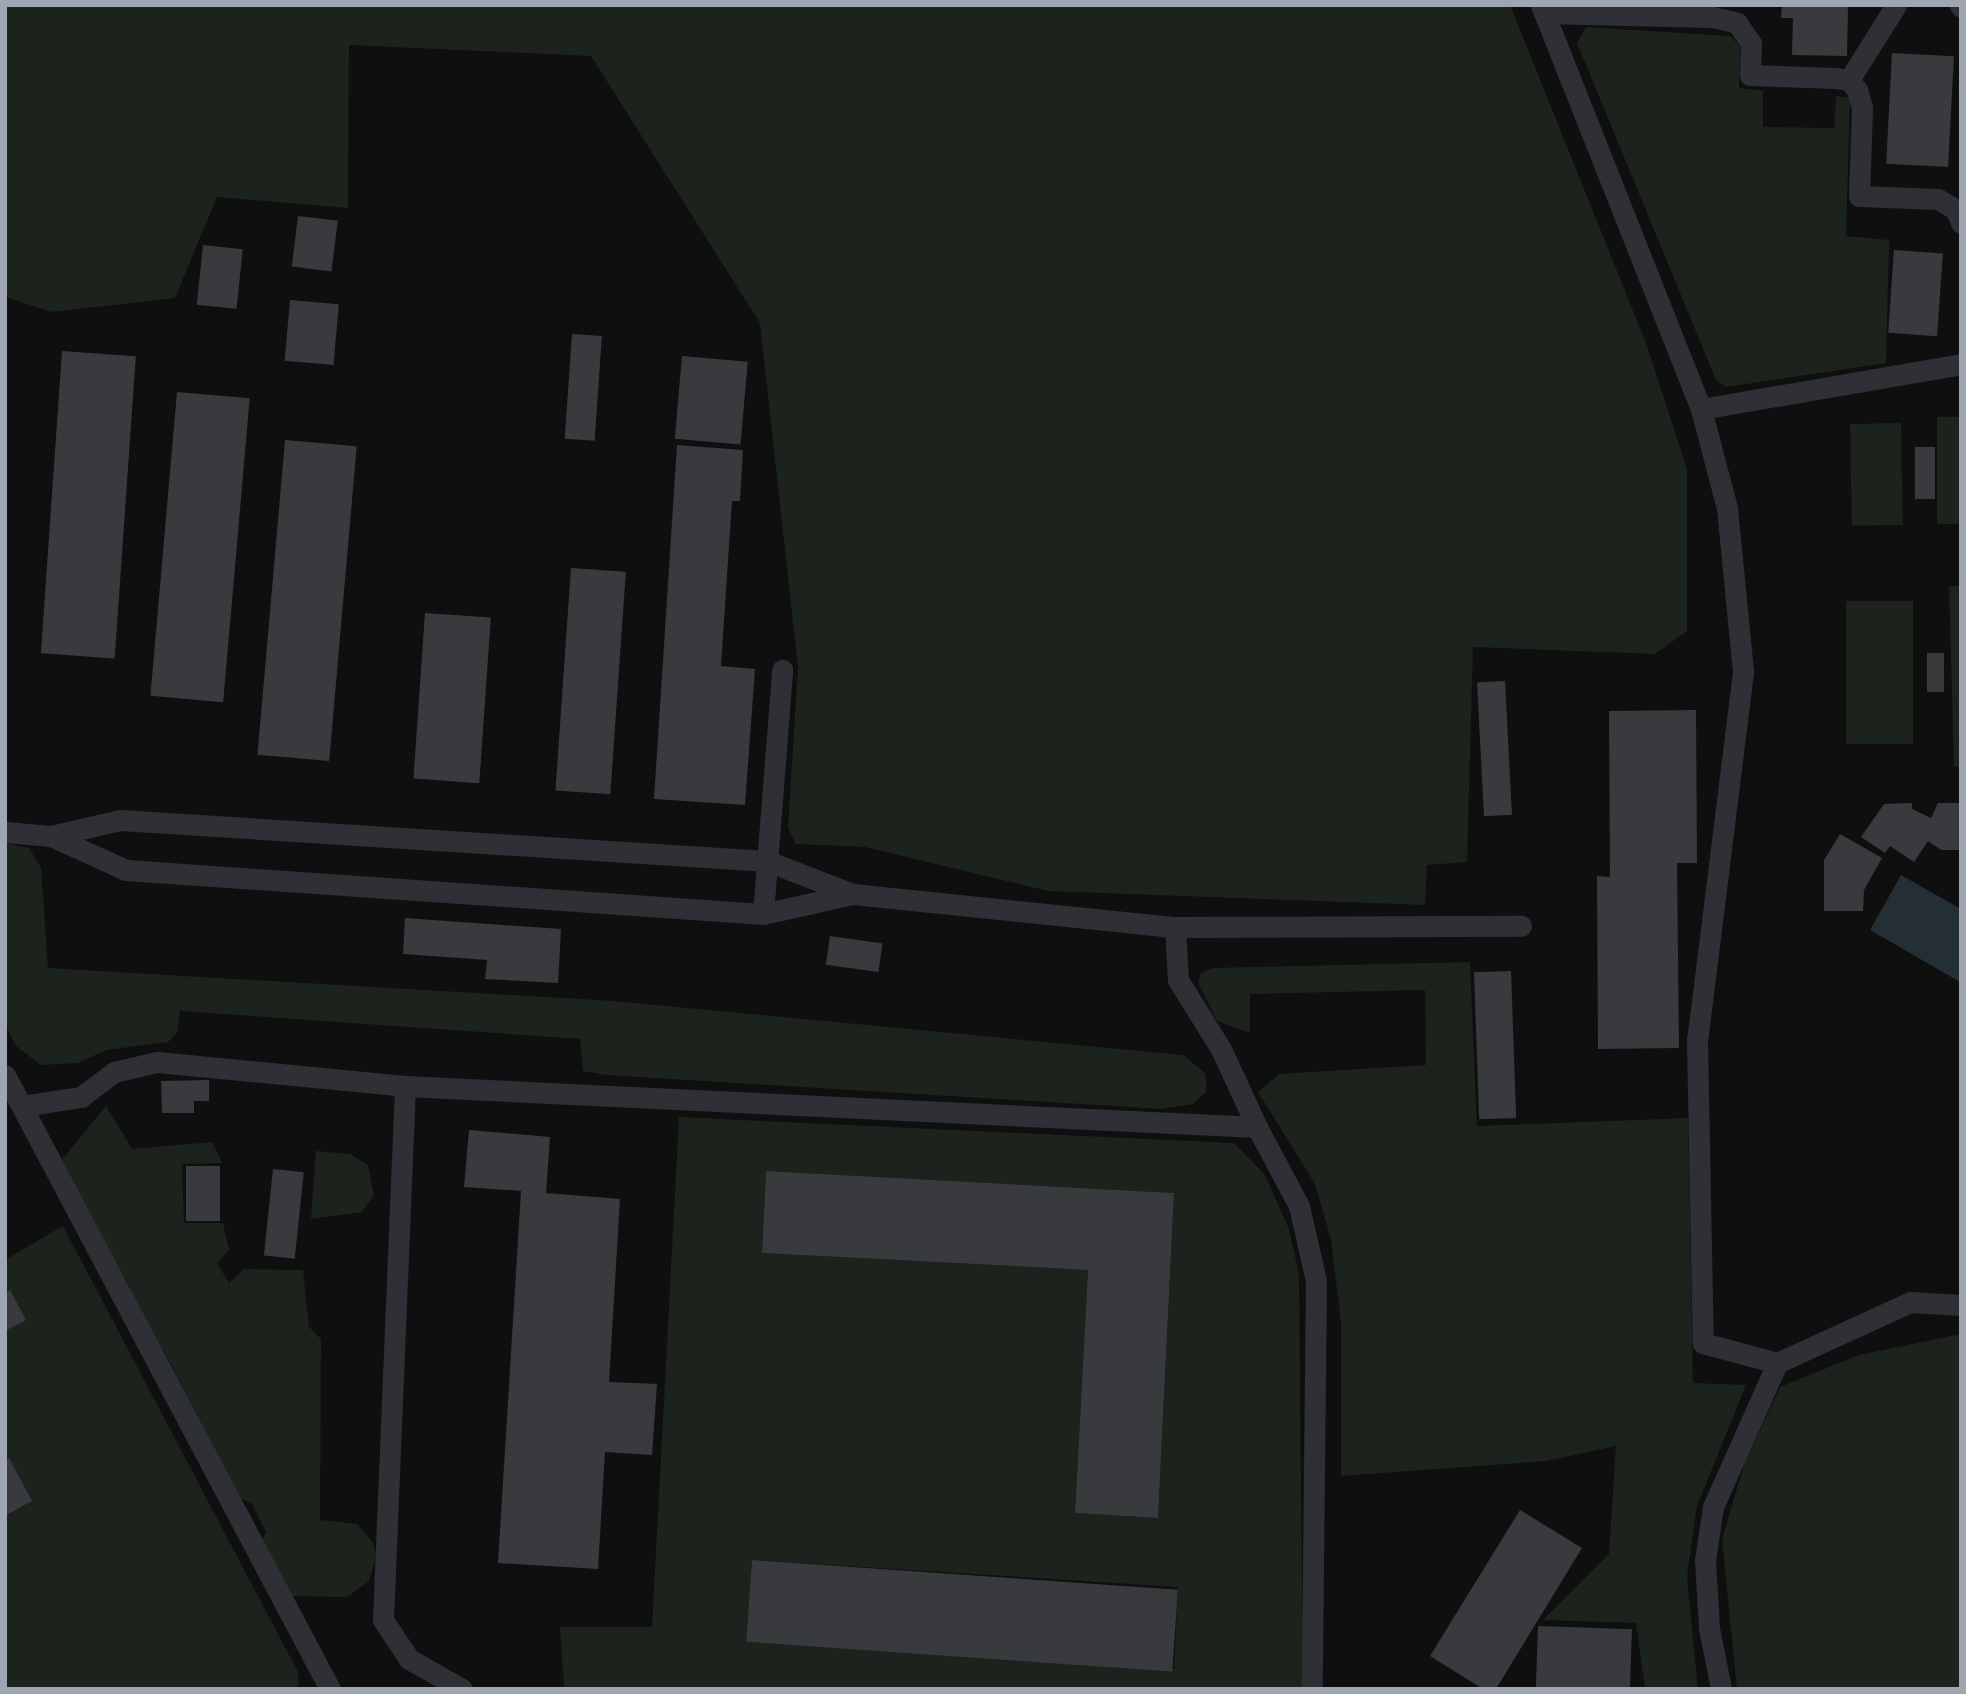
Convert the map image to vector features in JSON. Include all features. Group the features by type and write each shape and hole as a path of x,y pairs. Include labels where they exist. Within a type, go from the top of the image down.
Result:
{"lane":[{"path":"1849,80 1896,5"},
{"path":"1849,80 1750,75 1751,43 1737,23 1712,17 1543,9 1701,409 1727,508 1743,672 1697,1040 1703,1343 1777,1363 1910,1302 1961,1305"},
{"path":"1849,80 1862,108 1859,196 1938,199 1956,211 1961,223"},
{"path":"1701,409 1961,364"},
{"path":"763,914 782,670"},
{"path":"5,832 51,836 120,820 767,861 853,894 1175,927 1521,926"},
{"path":"51,836 126,870 763,914 853,894"},
{"path":"1175,927 1178,980 1221,1049 1257,1127 1299,1206 1316,1280 1312,1689"},
{"path":"22,1106 81,1097 114,1072 157,1062 405,1086 1257,1127"},
{"path":"5,1075 330,1689"},
{"path":"405,1086 383,1620 409,1659 462,1689"},
{"path":"1721,1689 1709,1628 1705,1560 1713,1507 1777,1363"}],"shaded area":[{"path":"5,5 1510,5 1646,343 1687,469 1687,631 1655,654 1473,647 1467,862 1427,865 1425,905 1048,891 865,847 796,844 788,828 798,668 760,323 591,56 349,45 348,208 217,197 175,298 52,312 5,297"},
{"path":"1586,27 1730,36 1740,46 1739,88 1763,91 1763,127 1834,128 1836,96 1850,98 1846,236 1889,240 1886,363 1726,387 1716,380 1577,43"},
{"path":"1937,417 1961,417 1961,524 1937,524"},
{"path":"1901,423 1903,525 1852,526 1850,424"},
{"path":"1949,586 1961,586 1961,766 1954,767"},
{"path":"1846,601 1913,601 1913,744 1846,744"},
{"path":"5,843 29,848 41,868 48,968 614,1001 1183,1055 1206,1074 1206,1092 1193,1104 1161,1109 606,1075 583,1071 580,1039 180,1011 177,1033 168,1042 106,1050 78,1063 41,1065 16,1046 5,1025"},
{"path":"1901,875 1961,909 1960,982 1870,930"},
{"path":"1470,962 1477,1126 1688,1118 1693,1383 1746,1385 1697,1506 1687,1577 1698,1689 1645,1689 1636,1623 1543,1620 1609,1554 1616,1446 1546,1461 1341,1476 1341,1323 1331,1239 1315,1184 1258,1092 1279,1074 1426,1065 1425,990 1250,994 1250,1033 1217,1021 1198,982 1201,973 1213,968"},
{"path":"106,1106 132,1149 212,1142 222,1163 182,1164 184,1223 223,1223 229,1250 217,1263 229,1283 244,1269 303,1270 309,1327 321,1339 320,1520 357,1524 373,1543 376,1556 369,1581 347,1597 289,1596 261,1543 266,1532 252,1504 240,1498 165,1353 139,1320 130,1287 60,1162"},
{"path":"679,1117 1234,1143 1265,1175 1289,1229 1299,1275 1303,1689 564,1689 560,1627 652,1627","holes":["766,1171 1174,1193 1158,1518 1075,1513 1088,1270 762,1253","752,1560 1178,1587 1174,1669 748,1642"]},
{"path":"316,1151 350,1154 368,1165 374,1195 362,1212 311,1219"},
{"path":"63,1226 298,1672 299,1689 5,1689 5,1516 32,1501 5,1460 5,1260"},
{"path":"1961,1334 1961,1689 1737,1689 1722,1539 1744,1465 1780,1387 1859,1355"}],"building":[{"path":"1782,5 1848,5 1847,56 1792,55 1793,18 1781,18"},
{"path":"1892,53 1954,56 1948,167 1886,164"},
{"path":"298,216 338,221 331,271 292,267"},
{"path":"203,245 243,249 237,309 197,305"},
{"path":"1894,250 1943,253 1937,336 1888,333"},
{"path":"290,300 339,304 333,365 285,361"},
{"path":"572,334 602,336 595,441 565,439"},
{"path":"62,351 136,356 115,658 41,653"},
{"path":"682,356 748,362 741,444 675,439"},
{"path":"177,392 250,398 223,702 150,696"},
{"path":"285,440 357,446 329,761 257,755"},
{"path":"677,445 743,450 740,501 732,501 721,666 755,669 745,805 654,799"},
{"path":"1915,447 1935,447 1935,499 1915,499"},
{"path":"571,568 626,572 610,794 555,790"},
{"path":"425,613 491,618 479,783 413,779"},
{"path":"1927,653 1944,653 1944,692 1927,692"},
{"path":"1505,681 1512,815 1484,816 1477,682"},
{"path":"1696,710 1697,863 1677,863 1679,1048 1598,1049 1597,876 1610,877 1609,711"},
{"path":"1912,803 1912,809 1931,818 1938,803 1961,803 1961,850 1941,850 1928,841 1914,862 1890,846 1885,853 1861,837 1884,804"},
{"path":"1840,834 1882,858 1864,890 1863,911 1824,911 1824,860"},
{"path":"405,918 561,929 558,983 485,979 487,960 403,954"},
{"path":"830,936 882,943 878,972 826,965"},
{"path":"1511,971 1516,1118 1479,1119 1474,972"},
{"path":"209,1080 209,1101 194,1101 194,1113 162,1113 161,1081"},
{"path":"469,1130 550,1137 546,1193 620,1199 609,1382 657,1384 652,1455 605,1452 598,1569 498,1563 521,1191 464,1187"},
{"path":"186,1166 220,1166 220,1221 186,1221"},
{"path":"273,1169 304,1172 295,1259 264,1256"},
{"path":"766,1171 1174,1193 1158,1518 1075,1513 1088,1270 762,1253"},
{"path":"10,1290 26,1320 5,1331 5,1293"},
{"path":"9,1458 32,1501 5,1516 5,1460"},
{"path":"1520,1510 1582,1548 1496,1689 1483,1689 1430,1656"},
{"path":"752,1560 1178,1590 1172,1672 746,1642"},
{"path":"1538,1626 1632,1629 1630,1689 1536,1689"}]}
